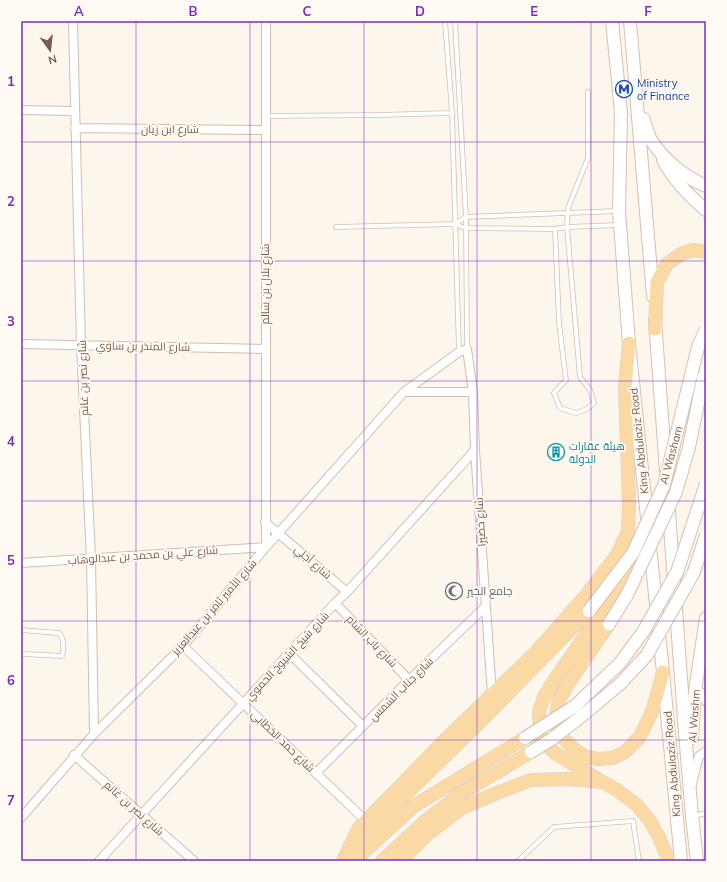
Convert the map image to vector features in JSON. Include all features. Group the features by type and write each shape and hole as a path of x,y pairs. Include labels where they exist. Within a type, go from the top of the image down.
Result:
{"main road":[{"name":"King Abdulaziz Road","path":"612,21 621,112 619,211 628,343 663,672 680,861"},
{"name":"King Abdulaziz Road","path":"630,21 637,94 690,791 697,861"},
{"path":"637,94 648,132 670,173 706,210"},
{"path":"653,143 674,165 694,181 706,186"},
{"path":"655,329 657,282 667,264 681,254 692,250 706,252"},
{"name":"Al Washam","path":"589,612 633,553 664,485 698,348 706,329"},
{"path":"343,861 358,829 492,694 536,652 587,594 617,555 628,531 629,504 625,387 628,343"},
{"path":"663,672 652,712 639,738 626,752 613,758 586,757 574,749 565,740 557,727 556,717 558,702 568,684 627,595 676,492 689,447 703,378 706,371"},
{"path":"354,861 414,806 576,706 620,663 643,632 677,572 706,484"},
{"path":"382,861 422,824 457,796 552,739 584,715 620,684 647,655 694,572 706,535"},
{"path":"633,553 617,590 544,697 539,711 540,738 555,753 617,790 637,806 650,821 659,837 669,861"},
{"path":"343,861 398,802 589,612"},
{"name":"Al Washm","path":"690,791 696,684 706,618"},
{"path":"400,861 428,834 462,808 497,792 531,780 570,779 603,782"}],"street":[{"name":"شارع نصر بن غانم","path":"73,21 74,111 81,345 91,559 94,734"},
{"name":"شارع بلال بن سالم","path":"266,21 266,546"},
{"path":"21,110 74,111"},
{"name":"شارع ابن زيان","path":"75,128 265,130"},
{"name":"شارع المنذر بن ساوي","path":"21,344 265,348"},
{"name":"شارع خضيرا","path":"463,350 473,392 475,450 492,694"},
{"name":"شارع الأمير ثامر بن عبدالعزيز","path":"21,818 74,755 183,646 266,546 404,392 463,350"},
{"path":"404,392 473,392"},
{"name":"شارع شيخ الشيوخ الحموي","path":"99,861 335,603 347,592 475,450"},
{"name":"شارع أجلي","path":"265,522 347,592"},
{"name":"شارع علي بن محمد بن عبدالوهاب","path":"21,563 266,546"},
{"name":"شارع باب الشام","path":"335,603 409,680"},
{"name":"شارع جناب الشمس","path":"316,773 486,606"},
{"name":"شارع حمد الخطابي","path":"183,646 366,821"},
{"path":"289,655 294,658 363,726"},
{"path":"696,684 706,702"},
{"path":"690,791 699,756 706,751"},
{"name":"شارع نصر بن غانم","path":"74,755 194,861"}],"lane":[{"path":"445,21 452,113 455,224 463,350"},
{"path":"455,21 466,217 463,350"},
{"path":"555,228 559,323 566,380 554,393 560,408 576,413 586,409 594,403 590,390 580,377 567,227 569,212 568,208 588,158 588,92"},
{"path":"265,116 452,113"},
{"path":"455,224 466,217 619,211"},
{"path":"336,227 455,224 465,228 555,228 620,225"},
{"path":"21,630 59,633 63,638 62,656 23,654"},
{"path":"692,816 706,814"},
{"path":"518,861 554,827 633,821 639,861"}],"place":[{"name":"Ministry of Finance","path":"624,89"},
{"name":"هيئة عقارات الدولة","path":"556,452"},
{"name":"جامع الخير","path":"454,591"}]}
